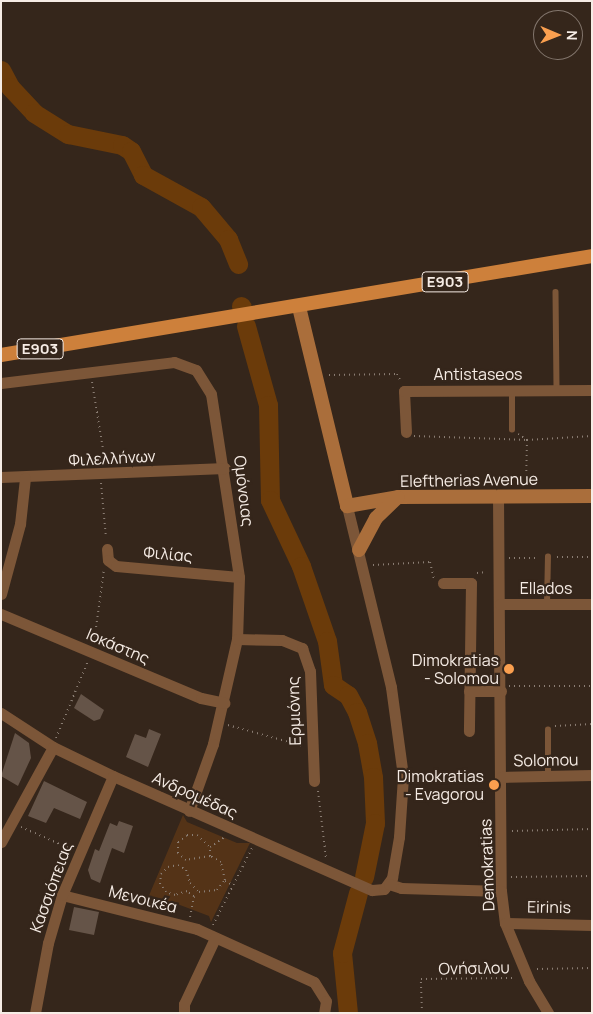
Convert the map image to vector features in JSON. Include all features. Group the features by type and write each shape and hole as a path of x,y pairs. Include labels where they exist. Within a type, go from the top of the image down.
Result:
{"main road":[{"name":"E903","path":"1,355 259,314 592,256"},
{"path":"299,307 347,506"},
{"name":"Eleftherias Avenue","path":"347,506 399,497 592,496"},
{"path":"360,550 376,518 399,497"}],"street":[{"name":"Ομόνοιας","path":"1,382 90,370 174,362 196,370 212,394 225,468 239,578 236,639 219,722 189,811"},
{"name":"Antistaseos","path":"404,391 592,390"},
{"path":"404,391 406,432"},
{"name":"Φιλελλήνων","path":"1,477 103,475 225,468"},
{"path":"1,594 20,524 25,478"},
{"name":"Demokratias","path":"498,496 501,688 501,890 506,923 526,974 548,1013"},
{"path":"347,506 364,566 391,687 403,776 399,838 386,887"},
{"name":"Φιλίας","path":"107,549 108,560 116,566 239,578"},
{"path":"443,583 471,583 469,731"},
{"name":"Ellados","path":"500,604 592,604"},
{"name":"Ιοκάστης","path":"1,614 201,698 224,703"},
{"name":"Ερμιόνης","path":"236,639 282,640 302,648 310,671 314,781"},
{"path":"469,691 501,688"},
{"name":"Ανδρομέδας","path":"1,713 53,747 113,776 372,890 386,887 501,890"},
{"path":"1,842 53,747"},
{"name":"Solomou","path":"501,777 592,775"},
{"name":"Κασσιόπειας","path":"35,1013 48,943 62,895 113,776"},
{"name":"Μενοικέα","path":"62,895 186,926 212,936 314,982 326,1002 324,1013"},
{"name":"Eirinis","path":"506,923 592,924"},
{"path":"184,1013 184,1004 212,936"}],"lane":[{"path":"556,292 557,390"},
{"path":"512,390 512,430"},
{"path":"547,604 548,558"},
{"path":"548,730 548,776"}],"path":[{"path":"90,370 103,475 107,549"},
{"path":"316,376 397,374 404,391"},
{"path":"512,430 527,440"},
{"path":"406,432 416,437 527,440 592,436"},
{"path":"525,496 527,440"},
{"path":"364,566 430,562 433,578 443,583"},
{"path":"53,747 92,652 104,568"},
{"path":"471,583 477,573 499,572"},
{"path":"501,688 592,686"},
{"path":"219,722 312,748"},
{"path":"548,730 558,725 592,724"},
{"path":"314,781 320,795 327,870"},
{"path":"12,823 80,854"},
{"path":"210,847 219,844 230,828"},
{"path":"501,831 592,829"},
{"path":"192,894 166,892 160,884 164,870 173,865 182,867 195,890 211,893 224,881 224,868 210,856 210,847 197,835 187,835 178,842 178,853 186,860 210,856"},
{"path":"212,936 233,885 256,840"},
{"path":"501,877 592,876"},
{"path":"224,881 233,885"},
{"path":"186,926 194,906 192,894 195,890"},
{"name":"Ονήσιλου","path":"422,1013 421,980 592,968"}],"shaded area":[{"path":"183,815 187,822 237,843 250,843 211,922 209,916 172,902 145,905"}],"building":[{"path":"81,694 104,710 100,719 94,721 74,708"},
{"path":"149,729 161,734 148,767 126,757 135,734 146,738"},
{"path":"15,733 29,743 31,758 18,786 1,776"},
{"path":"44,781 87,802 80,819 54,808 46,823 28,816"},
{"path":"119,821 133,826 124,853 112,848 100,883 91,879 88,870 95,849 99,851 110,823 117,826"},
{"path":"74,907 99,912 94,935 69,930"}],"waterway":[{"path":"1,70 10,87 34,113 68,134 122,145 131,151 143,175 201,207 228,239 238,264"},
{"path":"246,326 268,405 270,500 301,566 327,641 333,685 348,695 357,712 367,743 373,777 375,823 364,877"},
{"path":"348,1013 342,953 358,893"}],"place":[{"name":"Dimokratias - Solomou","path":"509,669"},
{"name":"Dimokratias - Evagorou","path":"494,785"}]}
